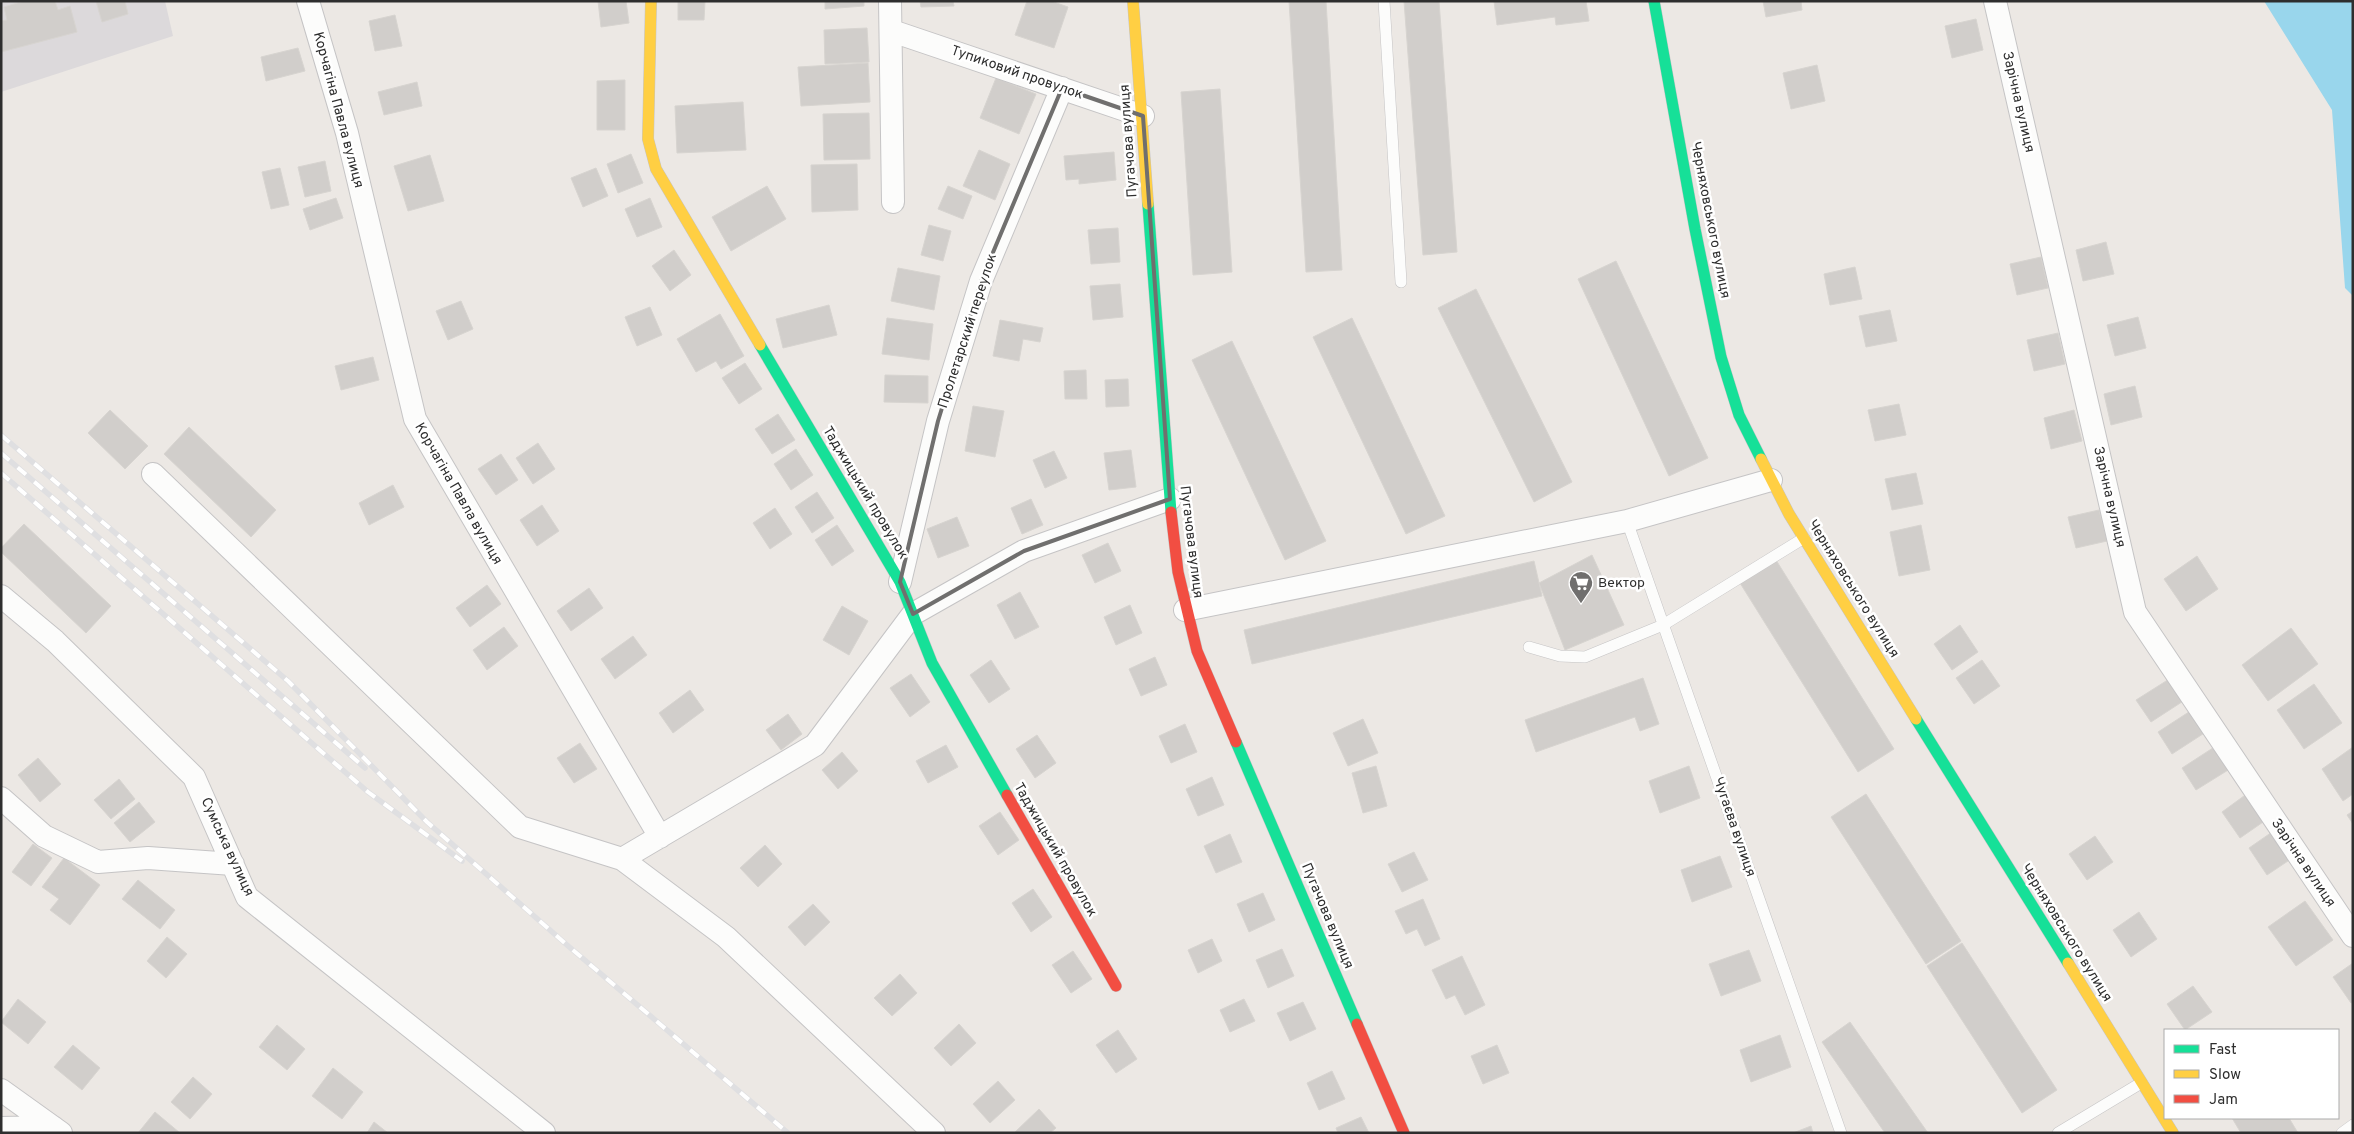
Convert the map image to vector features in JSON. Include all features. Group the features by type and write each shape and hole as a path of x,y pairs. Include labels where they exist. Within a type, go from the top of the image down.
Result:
{"street":[{"name":"Корчагіна Павла вулиця","path":"308,1 347,133 415,419 660,837"},
{"name":"Таджицький провулок","path":"651,1 648,139 656,169 900,582 932,663 1116,986"},
{"path":"890,1 892,31 893,202"},
{"name":"Пугачова вулиця","path":"1133,1 1170,499 1178,572 1185,610 1197,651 1404,1133"},
{"name":"Черняховського вулиця","path":"1654,1 1695,229 1721,357 1739,415 1804,538 2164,1119"},
{"name":"Зарічна вулиця","path":"1995,1 2135,612 2353,936"},
{"name":"Тупиковий провулок","path":"892,31 1143,116"},
{"name":"Пролетарский переулок","path":"900,582 938,421 981,281 1062,88"},
{"path":"153,474 520,827 622,859 726,938 934,1133"},
{"path":"1185,610 1627,521 1772,480"},
{"path":"622,859 815,745 913,614 1024,551 1170,499"},
{"name":"Сумська вулиця","path":"1,596 55,641 194,776 248,897 544,1133"},
{"path":"1,798 44,836 98,862 148,858 233,864"},
{"path":"1,1090 57,1130"},
{"name":"Черняховського вулиця","path":"2164,1119 2173,1133"},
{"path":"1,1128 57,1130"}],"lane":[{"path":"1384,1 1401,282"},
{"name":"Чугаєва вулиця","path":"1627,521 1841,1133"},
{"path":"1528,647 1560,656 1585,657 1663,624 1804,538"},
{"path":"2058,1133 2141,1083"},
{"path":"2342,1133 2353,1125"}],"highlighted area":[{"path":"1062,88 1143,116 1170,499 1024,551 913,614 900,582 938,421 981,281"}],"shaded area":[{"path":"1,1 165,1 173,36 1,92"}],"water":[{"path":"2264,1 2353,1 2353,296 2345,288 2332,110"}],"building":[{"path":"24,1 55,1 58,10 70,6 77,32 1,52 1,21 7,20 4,7"},
{"path":"96,1 125,1 128,14 102,22"},
{"path":"598,1 626,1 629,23 601,27"},
{"path":"678,1 705,1 704,20 678,20"},
{"path":"825,1 864,1 864,6 825,9"},
{"path":"920,1 953,1 954,6 921,7"},
{"path":"1027,1 1051,1 1068,7 1054,48 1015,35"},
{"path":"1289,1 1326,1 1342,270 1306,272"},
{"path":"1404,1 1439,1 1457,252 1423,255"},
{"path":"1494,1 1586,1 1589,21 1556,25 1555,17 1497,25"},
{"path":"1763,1 1801,1 1802,10 1766,17"},
{"path":"395,15 402,46 375,51 369,21"},
{"path":"1976,19 1983,50 1952,58 1945,26"},
{"path":"867,28 869,62 825,64 824,30"},
{"path":"298,48 305,71 266,81 261,57"},
{"path":"868,63 870,102 801,106 798,67"},
{"path":"1817,65 1825,101 1791,109 1783,73"},
{"path":"996,78 1036,94 1019,134 980,118"},
{"path":"625,80 625,130 597,130 597,81"},
{"path":"417,82 422,106 384,115 378,92"},
{"path":"1220,89 1232,272 1193,275 1181,92"},
{"path":"743,102 746,150 677,153 675,106"},
{"path":"869,113 870,159 824,160 823,114"},
{"path":"979,150 1010,164 995,200 963,186"},
{"path":"1114,152 1116,180 1079,184 1079,179 1066,180 1064,156"},
{"path":"631,154 643,183 618,193 607,164"},
{"path":"430,155 444,201 408,211 394,166"},
{"path":"325,161 331,191 305,197 298,167"},
{"path":"857,164 858,210 812,212 811,165"},
{"path":"280,168 289,205 271,209 262,172"},
{"path":"596,168 608,196 583,207 571,178"},
{"path":"767,186 786,219 731,251 712,217"},
{"path":"948,186 972,196 963,219 938,209"},
{"path":"336,198 343,218 310,230 303,209"},
{"path":"650,198 662,227 637,237 625,209"},
{"path":"929,225 951,231 943,261 921,255"},
{"path":"1118,228 1120,262 1091,264 1088,230"},
{"path":"2106,242 2114,274 2083,281 2076,250"},
{"path":"674,250 691,275 670,291 652,266"},
{"path":"2041,257 2048,288 2017,295 2010,264"},
{"path":"1616,261 1708,458 1669,476 1578,279"},
{"path":"1855,267 1862,299 1830,305 1824,274"},
{"path":"898,268 940,276 934,310 891,301"},
{"path":"1120,284 1123,317 1093,320 1090,286"},
{"path":"1476,289 1572,482 1534,502 1438,308"},
{"path":"461,301 473,329 448,340 436,311"},
{"path":"829,305 837,335 783,348 776,319"},
{"path":"650,307 662,335 637,346 625,317"},
{"path":"1890,310 1897,341 1866,347 1859,316"},
{"path":"720,314 744,356 721,369 716,361 696,372 677,339"},
{"path":"2138,317 2146,348 2115,356 2107,325"},
{"path":"887,318 933,324 929,360 882,354"},
{"path":"1352,318 1445,516 1406,534 1313,337"},
{"path":"1000,320 1043,328 1040,342 1023,339 1019,361 993,356"},
{"path":"2058,333 2065,364 2034,371 2027,340"},
{"path":"1232,341 1326,541 1285,560 1192,360"},
{"path":"373,357 379,380 341,390 335,366"},
{"path":"745,363 762,389 739,404 722,378"},
{"path":"1086,370 1087,399 1065,399 1064,371"},
{"path":"885,375 928,376 928,403 884,402"},
{"path":"1128,379 1129,406 1106,407 1105,380"},
{"path":"2135,386 2142,417 2111,425 2104,394"},
{"path":"1899,404 1906,435 1875,441 1868,410"},
{"path":"973,406 1004,411 995,457 965,451"},
{"path":"110,410 148,446 125,469 88,433"},
{"path":"2074,410 2082,441 2051,449 2044,418"},
{"path":"778,414 795,440 772,454 755,429"},
{"path":"189,427 276,510 251,537 164,454"},
{"path":"538,443 555,469 533,484 516,458"},
{"path":"796,449 813,475 791,490 774,464"},
{"path":"1131,450 1136,487 1109,490 1104,453"},
{"path":"1054,451 1067,478 1045,488 1033,460"},
{"path":"501,454 518,480 496,495 478,469"},
{"path":"1916,473 1923,504 1892,510 1885,479"},
{"path":"393,485 404,507 369,525 359,503"},
{"path":"817,492 834,518 812,533 795,507"},
{"path":"1031,499 1043,525 1022,534 1011,508"},
{"path":"542,505 559,531 537,546 520,520"},
{"path":"775,508 792,534 770,549 753,523"},
{"path":"2099,510 2107,541 2076,548 2068,517"},
{"path":"957,517 969,546 938,558 927,529"},
{"path":"24,524 111,606 86,633 1,552 1,548"},
{"path":"837,525 854,551 832,566 815,540"},
{"path":"1921,525 1930,570 1899,576 1890,532"},
{"path":"1108,543 1121,571 1095,583 1082,555"},
{"name":"Вектор","path":"1592,555 1624,625 1565,650 1539,583"},
{"path":"2197,556 2218,589 2186,611 2164,579"},
{"path":"1776,560 1894,749 1858,772 1740,583"},
{"path":"1534,561 1542,596 1252,664 1244,630"},
{"path":"487,585 501,604 470,627 456,608"},
{"path":"589,588 603,608 571,631 557,611"},
{"path":"1020,592 1039,627 1015,639 997,605"},
{"path":"1130,605 1142,633 1116,645 1104,617"},
{"path":"842,606 868,621 849,655 823,640"},
{"path":"1960,625 1978,652 1952,670 1934,644"},
{"path":"504,627 518,646 487,670 473,650"},
{"path":"2291,628 2318,664 2268,701 2242,665"},
{"path":"633,636 647,655 615,679 601,659"},
{"path":"1155,657 1167,685 1141,696 1129,669"},
{"path":"991,660 1010,689 989,703 970,675"},
{"path":"1982,660 2000,686 1974,704 1956,678"},
{"path":"911,674 930,702 910,717 890,688"},
{"path":"2174,676 2188,698 2151,722 2136,700"},
{"path":"1643,678 1659,724 1640,731 1635,717 1536,752 1525,720"},
{"path":"2314,684 2342,723 2304,749 2277,710"},
{"path":"690,690 704,710 673,733 659,713"},
{"path":"2195,708 2209,730 2172,754 2158,732"},
{"path":"788,714 802,734 781,750 766,730"},
{"path":"1363,719 1378,753 1348,766 1333,733"},
{"path":"1185,724 1197,752 1171,763 1159,736"},
{"path":"1037,735 1056,763 1035,778 1016,749"},
{"path":"580,743 597,769 574,783 557,758"},
{"path":"2219,744 2233,767 2196,790 2182,768"},
{"path":"946,745 958,767 928,783 916,761"},
{"path":"2353,747 2353,794 2343,801 2322,769"},
{"path":"842,752 858,771 838,789 822,770"},
{"path":"38,758 61,784 40,802 18,775"},
{"path":"1376,766 1387,806 1363,813 1352,773"},
{"path":"1689,766 1700,798 1660,813 1649,781"},
{"path":"1212,777 1224,805 1198,816 1186,789"},
{"path":"119,779 135,799 111,819 94,800"},
{"path":"2248,793 2266,820 2240,838 2222,812"},
{"path":"1866,794 1961,941 1926,964 1831,817"},
{"path":"139,802 155,822 130,842 114,823"},
{"path":"2353,811 2353,824 2347,815"},
{"path":"1000,812 1019,840 998,855 979,826"},
{"path":"2275,830 2294,857 2267,875 2249,848"},
{"path":"1230,834 1242,862 1216,873 1204,846"},
{"path":"2095,836 2113,862 2087,880 2069,854"},
{"path":"33,844 52,858 31,886 12,872"},
{"path":"765,845 782,864 758,887 740,868"},
{"path":"1414,852 1428,880 1402,892 1388,864"},
{"path":"1720,856 1732,887 1692,902 1681,870"},
{"path":"64,858 100,885 70,925 50,910 59,899 42,887"},
{"path":"138,880 175,910 160,929 122,899"},
{"path":"1033,889 1052,917 1031,932 1012,903"},
{"path":"1263,893 1275,920 1249,932 1237,904"},
{"path":"1423,899 1440,939 1425,946 1417,929 1406,934 1395,911"},
{"path":"2305,901 2333,940 2296,966 2268,927"},
{"path":"813,904 830,922 805,946 788,927"},
{"path":"2139,912 2157,939 2131,957 2113,930"},
{"path":"167,937 187,954 166,978 147,961"},
{"path":"1212,939 1222,961 1198,973 1188,950"},
{"path":"1962,943 2057,1090 2022,1113 1927,966"},
{"path":"1282,949 1294,976 1268,988 1256,960"},
{"path":"1749,950 1761,981 1721,996 1709,964"},
{"path":"1073,951 1092,979 1071,993 1052,965"},
{"path":"1462,956 1485,1005 1465,1015 1455,995 1446,999 1432,970"},
{"path":"2353,963 2353,1002 2351,1003 2333,977"},
{"path":"900,974 917,993 892,1016 874,998"},
{"path":"2193,986 2212,1012 2184,1029 2167,1004"},
{"path":"18,999 46,1022 28,1044 1,1022"},
{"path":"1244,999 1255,1021 1230,1032 1220,1010"},
{"path":"1303,1002 1316,1029 1290,1041 1277,1013"},
{"path":"1850,1022 1928,1133 1885,1133 1822,1042"},
{"path":"959,1024 976,1043 951,1066 934,1048"},
{"path":"277,1025 305,1049 287,1070 259,1047"},
{"path":"1118,1030 1137,1059 1116,1073 1096,1045"},
{"path":"1780,1035 1791,1067 1751,1082 1740,1050"},
{"path":"73,1045 100,1068 82,1090 54,1067"},
{"path":"1497,1045 1509,1073 1483,1084 1471,1056"},
{"path":"333,1068 363,1092 342,1119 312,1096"},
{"path":"1332,1071 1345,1099 1319,1110 1307,1083"},
{"path":"193,1077 212,1094 190,1119 171,1102"},
{"path":"998,1081 1015,1100 990,1123 973,1104"},
{"path":"1039,1109 1056,1128 1050,1133 1014,1133"},
{"path":"155,1112 180,1133 138,1133"},
{"path":"1361,1117 1369,1133 1338,1133 1336,1128"},
{"path":"2233,1119 2290,1119 2298,1133 2241,1133"},
{"path":"374,1122 388,1133 367,1133"},
{"path":"1811,1126 1813,1133 1793,1133"}],"railway":[{"path":"1,435 288,681 427,822 567,945 788,1133"},
{"path":"1,453 365,768"},
{"path":"1,473 368,792 462,861"}],"traffic: fast":[{"path":"1654,1 1695,229 1721,357 1739,415 1761,459"},
{"path":"1148,204 1171,512"},
{"path":"760,345 900,582 932,663 1007,795"},
{"path":"1916,719 2068,963"},
{"path":"1236,742 1357,1024"}],"traffic: slow":[{"path":"651,1 648,139 656,169 760,345"},
{"path":"1133,1 1148,204"},
{"path":"1761,459 1789,514 1916,719"},
{"path":"2068,963 2164,1118"},
{"path":"2164,1119 2173,1133"}],"traffic: jam":[{"path":"1171,512 1178,572 1197,651 1236,742"},
{"path":"1007,795 1116,986"},
{"path":"1357,1024 1404,1133"}],"place":[{"name":"Вектор","path":"1581,604"}]}
